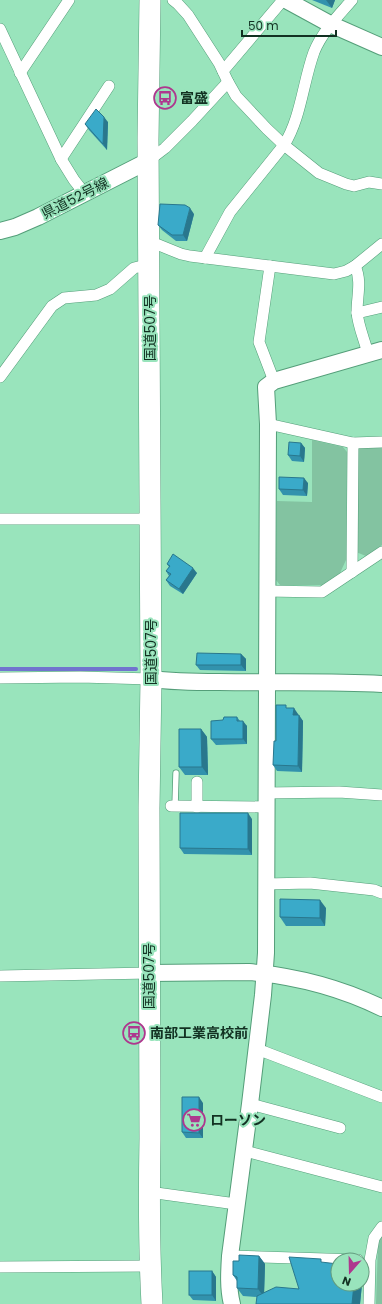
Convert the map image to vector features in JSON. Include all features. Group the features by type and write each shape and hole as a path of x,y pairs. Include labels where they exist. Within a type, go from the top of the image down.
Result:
{"highway":[{"name":"国道507号","path":"150,0 148,161 150,264 151,679 149,808 149,1192 152,1304"}],"street":[{"path":"20,72 68,0"},
{"path":"173,0 188,15 219,63 236,96 284,145 319,173 346,184 354,186 369,182 382,184"},
{"path":"223,71 284,0 330,24 382,47"},
{"path":"205,258 230,212 289,138 294,125 314,51 330,24 352,0"},
{"path":"0,29 61,159 84,194"},
{"path":"148,161 182,132 228,82"},
{"path":"61,159 109,86"},
{"name":"県道52号線","path":"0,231 16,227 32,220 148,161"},
{"path":"149,240 181,254 334,274 346,271 356,266 382,244"},
{"path":"0,377 52,306 64,298 96,295 110,289 134,268 150,264"},
{"path":"270,266 259,342 274,381"},
{"path":"232,1304 230,1298 229,1279 230,1256 236,1204 245,1151 265,973 268,424 266,387 274,381 375,352 357,313 359,273 356,266"},
{"path":"357,313 382,307"},
{"path":"268,424 352,443 382,442"},
{"path":"352,443 352,572"},
{"path":"0,519 150,520"},
{"path":"266,591 322,592 382,552"},
{"path":"0,678 80,677 151,679 168,682 342,682 382,684"},
{"path":"197,782 197,806"},
{"path":"173,806 197,806 339,792 382,795"},
{"path":"266,884 310,883 374,890 382,893"},
{"path":"0,976 149,973 265,973 319,985 345,993 382,1008"},
{"path":"257,1049 382,1097"},
{"path":"250,1104 340,1128"},
{"path":"245,1151 382,1187"},
{"path":"149,1192 236,1204"},
{"path":"369,1252 374,1238 382,1227"},
{"path":"230,1256 330,1259"},
{"path":"0,1267 150,1266"},
{"path":"368,1292 369,1304"}],"lane":[{"path":"173,806 176,773"}],"green space":[{"path":"312,440 343,447 347,452 346,560 340,573 322,585 280,585 276,580 277,501 312,502"},
{"path":"382,446 382,545 366,556 356,552 357,450 360,447"},
{"path":"382,1235 382,1304 376,1304 378,1244"}],"building":[{"path":"96,109 104,117 103,144 85,124"},
{"path":"160,204 185,205 190,208 183,235 172,235 158,225"},
{"path":"289,442 301,443 300,456 288,455"},
{"path":"279,477 304,478 303,490 279,489"},
{"path":"173,554 193,568 179,589 166,580 171,574 166,571 170,566 167,564"},
{"path":"197,653 241,654 241,665 196,665"},
{"path":"276,705 286,705 286,708 294,708 293,715 299,715 298,766 273,765 274,741 276,741"},
{"path":"224,717 237,717 237,721 243,721 243,739 211,739 211,721 223,720"},
{"path":"179,729 201,729 202,767 179,767"},
{"path":"180,813 248,813 248,849 180,848"},
{"path":"280,899 320,900 320,918 280,917"},
{"name":"ローソン","path":"182,1097 199,1097 199,1133 182,1132"},
{"path":"239,1255 259,1256 258,1289 237,1288 237,1277 233,1275 233,1261 239,1261"},
{"path":"289,1257 321,1259 321,1262 330,1263 330,1292 353,1292 352,1304 256,1304 257,1296 276,1287 299,1289"},
{"path":"189,1271 212,1271 212,1295 189,1295"}],"waterway":[{"path":"0,669 136,669"}],"place":[{"name":"富盛","path":"165,98"},
{"name":"南部工業高校前","path":"134,1033"},
{"name":"ローソン","path":"194,1120"}]}
